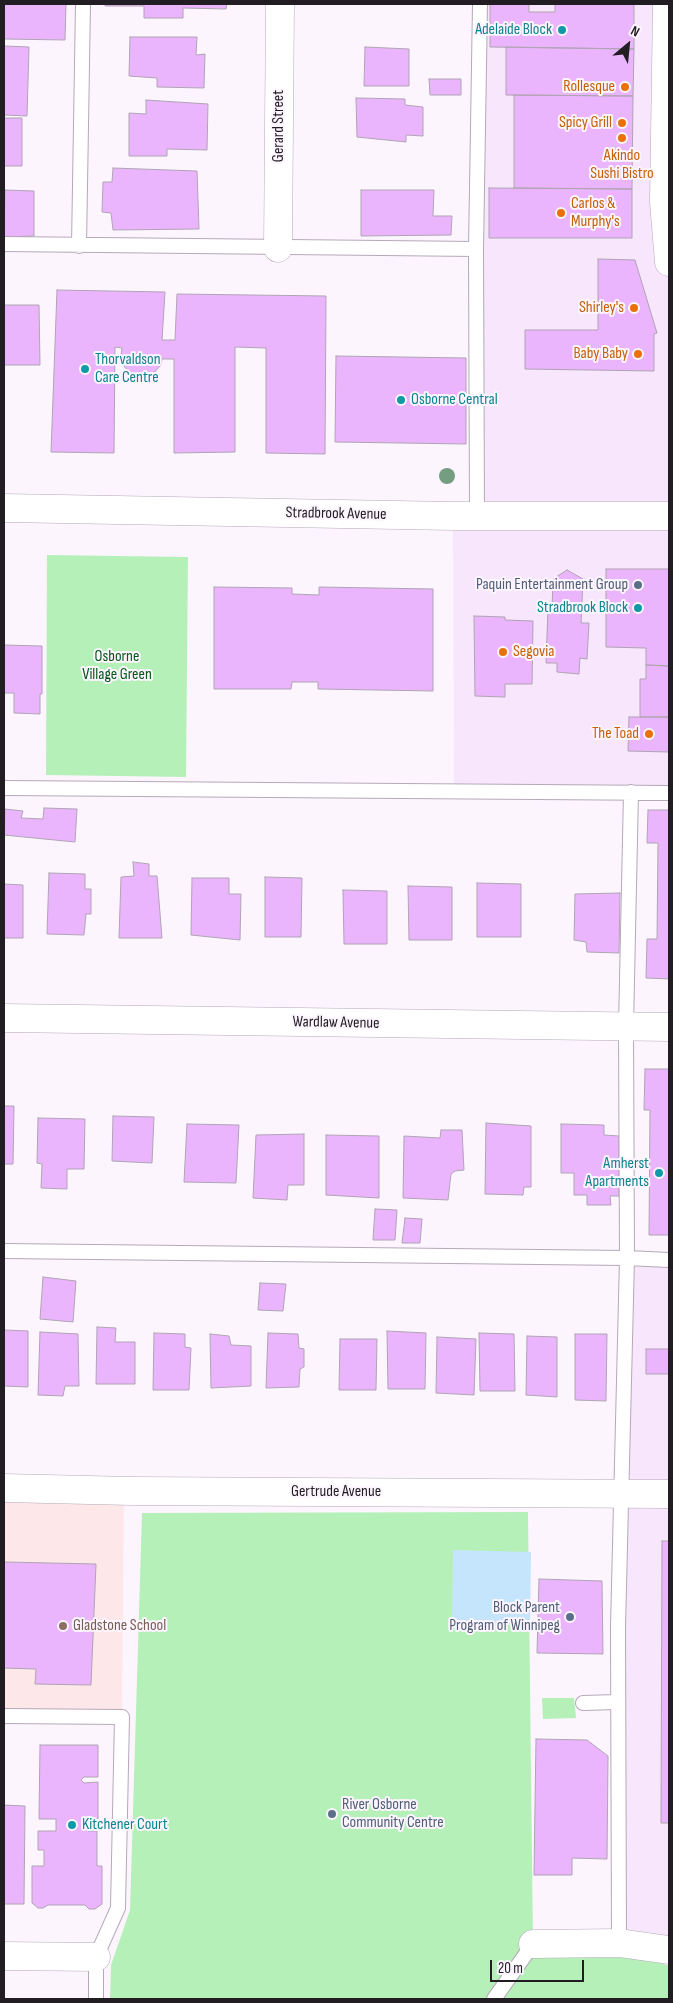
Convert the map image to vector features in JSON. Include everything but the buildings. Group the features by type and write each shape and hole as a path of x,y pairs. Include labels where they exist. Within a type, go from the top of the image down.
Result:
{"street":[{"name":"Gerard Street","path":"278,248 280,4"},
{"path":"666,4 664,202 669,262"},
{"name":"Stradbrook Avenue","path":"4,508 477,516 669,516"},
{"name":"Wardlaw Avenue","path":"4,1018 669,1027"},
{"name":"Gertrude Avenue","path":"4,1488 132,1491 669,1494"},
{"path":"533,1944 619,1943 669,1950"},
{"path":"4,1956 96,1957"}],"lane":[{"path":"79,246 83,4"},
{"path":"477,516 476,249 480,4"},
{"path":"4,244 476,249"},
{"path":"4,788 631,792 669,794"},
{"path":"619,1943 618,1702 620,1494 627,1258 626,1027 631,792"},
{"path":"4,1251 669,1260"},
{"path":"582,1703 618,1702"},
{"path":"4,1716 122,1717 118,1908 96,1957 96,1999"},
{"path":"494,1999 533,1944"}],"shaded area":[{"path":"480,4 669,4 669,793 454,791 453,516 476,516"},
{"path":"627,1258 669,1260 669,1494 620,1494"},
{"name":"Gladstone School","path":"4,1488 124,1491 122,1717 4,1716"},
{"path":"621,1494 669,1495 669,1950 619,1943"}],"green space":[{"name":"Osborne Village Green","path":"47,555 188,557 186,777 46,775"},
{"name":"River Osborne Community Centre","path":"528,1512 533,1944 659,1962 669,1966 669,1999 110,1999 111,1965 130,1910 142,1513"},
{"path":"542,1698 574,1698 576,1718 543,1719"}],"water":[{"path":"453,1550 531,1552 530,1624 452,1623"}],"place":[{"name":"Adelaide Block","path":"562,30"},
{"name":"Rollesque","path":"625,87"},
{"name":"Spicy Grill","path":"622,123"},
{"name":"Akindo Sushi Bistro","path":"622,138"},
{"name":"Carlos & Murphy's","path":"561,213"},
{"name":"Shirley's","path":"634,308"},
{"name":"Baby Baby","path":"638,354"},
{"name":"Thorvaldson Care Centre","path":"85,369"},
{"name":"Osborne Central","path":"401,400"},
{"name":"Paquin Entertainment Group","path":"638,585"},
{"name":"Stradbrook Block","path":"638,608"},
{"name":"Segovia","path":"503,652"},
{"name":"The Toad","path":"649,734"},
{"name":"Amherst Apartments","path":"659,1173"},
{"name":"Block Parent Program of Winnipeg","path":"570,1617"},
{"name":"Gladstone School","path":"63,1626"},
{"name":"River Osborne Community Centre","path":"332,1814"},
{"name":"Kitchener Court","path":"72,1825"}]}
